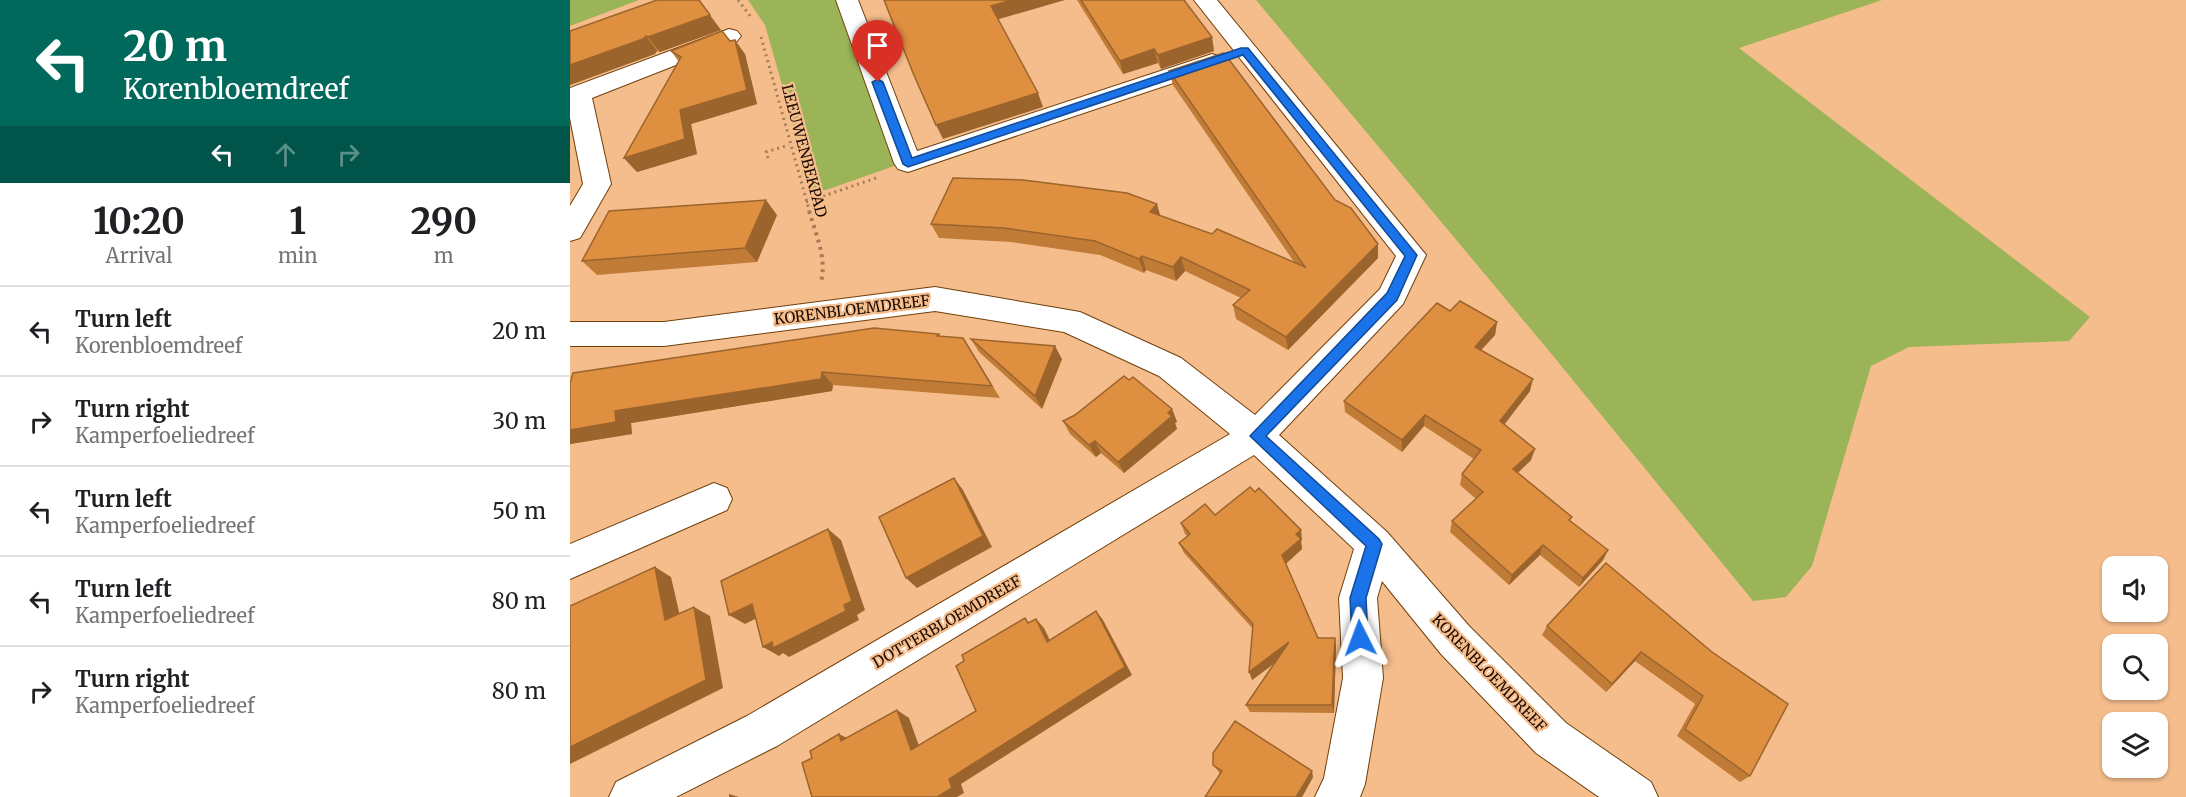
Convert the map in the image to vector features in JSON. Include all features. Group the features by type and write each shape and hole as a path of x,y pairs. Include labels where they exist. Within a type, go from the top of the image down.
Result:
{"street":[{"path":"847,0 908,164 1245,51 1205,0"},
{"path":"570,231 597,184 576,108 578,94 729,36"},
{"name":"DOTTERBLOEMDREEF","path":"631,797 762,731 1257,436 1392,296 1411,255 1245,51"},
{"name":"KORENBLOEMDREEF","path":"570,334 664,334 935,299 1069,321 1170,367 1257,436 1374,544 1455,640 1551,738 1636,797"},
{"path":"570,562 714,499"},
{"path":"1337,797 1344,784 1363,678 1358,598 1374,544"}],"path":[{"path":"738,0 752,19"},
{"name":"LEEUWENBEKPAD","path":"760,34 820,253 823,274 811,314"},
{"path":"768,158 766,152 789,145"},
{"path":"806,202 900,170 908,164"}],"green space":[{"path":"570,0 639,0 570,26"},
{"path":"748,0 836,0 897,165 826,190 812,190 765,25"},
{"path":"1256,0 1882,0 1739,48 2090,317 2069,341 1909,347 1871,366 1812,566 1786,597 1753,601 1554,357"}],"building":[{"path":"657,0 699,0 710,15 570,65 570,31"},
{"path":"884,0 1012,0 991,6 1038,93 936,125"},
{"path":"1081,0 1184,0 1212,37 1158,55 1154,49 1120,61"},
{"path":"722,31 730,41 735,40 747,90 680,110 685,139 624,158 681,57 671,51"},
{"path":"1224,53 1335,200 1351,208 1378,244 1286,337 1233,305 1250,290 1181,257 1173,267 1142,256 1139,259 1095,241 1004,228 931,224 953,178 1023,180 1127,193 1157,204 1150,212 1212,234 1217,229 1305,267 1169,71"},
{"path":"766,200 745,248 582,261 609,211"},
{"path":"1460,301 1497,322 1475,347 1533,379 1500,421 1535,449 1513,469 1572,517 1569,520 1608,550 1583,578 1543,545 1512,575 1452,521 1483,492 1462,474 1481,450 1425,415 1402,440 1344,401 1437,303 1450,311"},
{"path":"874,328 963,338 992,386 822,372 821,379 615,411 616,422 570,430 570,383 573,373"},
{"path":"971,339 1055,346 1035,396"},
{"path":"1124,376 1129,380 1133,377 1172,409 1168,413 1172,416 1118,462 1095,441 1089,445 1063,421 1075,415"},
{"path":"954,478 983,536 906,578 879,517"},
{"path":"1250,487 1255,492 1259,488 1301,530 1296,534 1301,539 1282,555 1318,638 1335,638 1332,705 1246,705 1289,642 1249,672 1253,624 1179,543 1190,534 1181,523 1205,504 1215,515"},
{"path":"828,529 852,601 844,605 846,611 773,648 772,642 763,647 752,604 729,615 721,581"},
{"path":"1606,563 1712,652 1788,704 1750,776 1685,729 1703,696 1641,652 1612,684 1547,626"},
{"path":"655,567 665,620 694,607 706,680 570,747 570,606"},
{"path":"1096,611 1125,667 949,779 952,788 937,797 812,797 802,763 812,758 810,751 839,734 841,741 897,710 911,750 976,711 956,666 964,661 962,655 1025,618 1028,623 1036,619 1047,642"},
{"path":"1235,721 1312,771 1296,797 1205,797 1222,771 1213,765 1213,753"}],"route":[{"path":"878,82 908,164 1245,51 1411,255 1392,296 1257,436 1374,544 1358,598 1360,638"}]}
